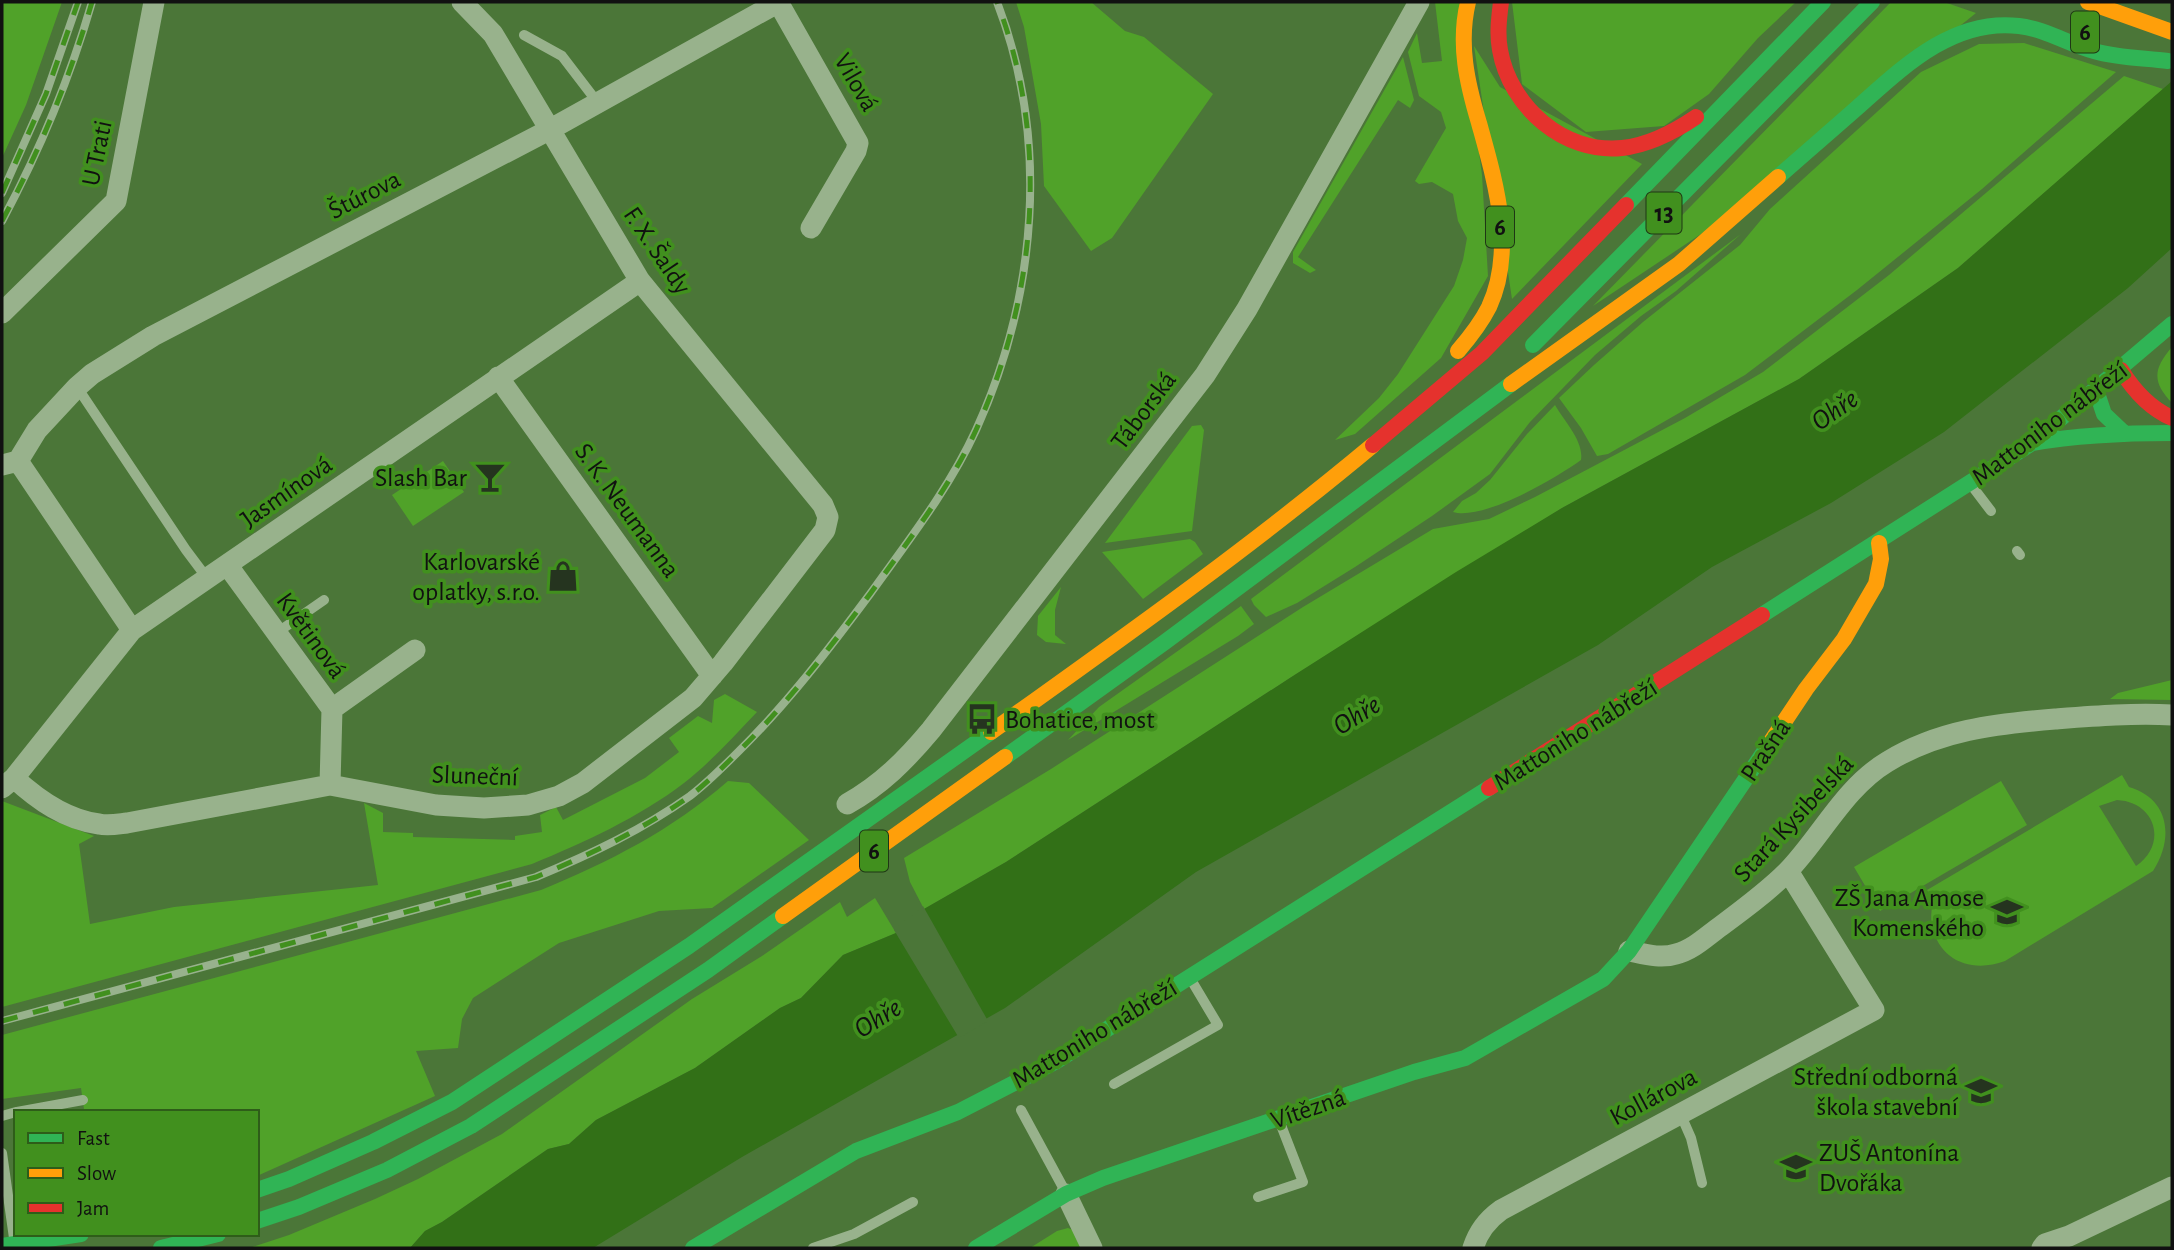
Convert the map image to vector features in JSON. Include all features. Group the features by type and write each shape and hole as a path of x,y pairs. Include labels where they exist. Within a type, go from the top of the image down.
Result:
{"main road":[{"name":"6","path":"259,1188 289,1179 373,1142 452,1102 689,946 1147,620 1314,494 1399,424 1478,325 1491,303 1497,278 1501,244 1500,215 1490,164 1467,83 1463,43 1468,2"},
{"path":"1501,2 1498,17 1499,49 1507,77 1519,102 1541,124 1564,139 1597,148 1625,148 1672,133 1770,55"},
{"name":"13","path":"1399,424 1482,353 1823,2"},
{"name":"13","path":"1455,424 1872,2"},
{"name":"6","path":"2088,2 2172,32"},
{"path":"2133,2 2172,25"},
{"name":"6","path":"2028,11 2170,62"},
{"name":"6","path":"259,1220 299,1208 387,1170 471,1126 708,970 1164,642 1455,424 1679,264 1909,62 1936,43 1967,30 2000,25 2033,28 2096,51 2170,62"},
{"name":"Mattoniho nábřeží","path":"693,1248 721,1236 856,1151 958,1112 1055,1062 1970,484 2032,443 2172,324"},
{"path":"2121,370 2132,388 2151,408 2172,418"},
{"path":"2096,390 2104,416 2123,432"},
{"path":"2032,443 2123,432 2172,433"},
{"name":"Prašná","path":"1629,951 1806,689 1844,639 1876,584 1881,559 1879,543"},
{"name":"Vítězná","path":"976,1248 1006,1240 1066,1194 1103,1178 1413,1072 1465,1058 1603,979 1629,951"},
{"path":"8,1245 68,1236"},
{"path":"161,1248 210,1236"}],"street":[{"name":"U Trati","path":"2,313 116,201 154,2"},
{"name":"F. X. Šaldy","path":"462,2 493,34 640,281 823,505 828,517"},
{"name":"Štúrova","path":"10,463 77,387 92,374 153,336 549,130 779,2"},
{"name":"Vilová","path":"779,2 858,143 856,151 811,228"},
{"name":"Táborská","path":"847,804 872,790 906,760 1205,375 1274,262 1419,2"},
{"name":"Jasmínová","path":"8,783 132,630 640,281"},
{"name":"S. K. Neumanna","path":"498,377 712,676"},
{"path":"10,463 132,630"},
{"name":"Sluneční","path":"8,783 70,816 99,824 127,823 330,785 436,804 484,808 543,802 583,783 693,698 825,530 828,517"},
{"name":"Květinová","path":"228,566 332,709 330,785"},
{"path":"332,709 415,650"},
{"name":"Stará Kysibelská","path":"1629,951 1658,956 1676,955 1692,947 1749,906 1788,871 1858,783 1885,763 1921,745 1952,733 1993,724 2127,713 2172,715"},
{"name":"Kollárova","path":"1473,1248 1476,1237 1490,1218 1501,1210 1874,1010 1788,871"},
{"path":"2039,1247 2069,1236 2172,1187"},
{"path":"1066,1194 1092,1248"}],"lane":[{"path":"524,35 562,56 598,103"},
{"path":"77,387 206,580"},
{"path":"1970,484 1991,511"},
{"path":"275,634 324,600"},
{"path":"1114,1084 1218,1025 1189,976"},
{"path":"27,1110 83,1100"},
{"path":"1021,1110 1066,1194"},
{"path":"1680,1113 1692,1138 1702,1184"},
{"path":"1258,1197 1303,1182 1278,1118"},
{"path":"2,1153 8,1245"},
{"path":"813,1248 854,1234 913,1202"}],"shaded area":[{"path":"2,2 62,2 26,105 2,158"},
{"path":"1016,2 1091,2 1125,31 1144,37 1213,94 1112,238 1091,251 1044,186 1041,124 1024,27"},
{"path":"1435,2 1459,2 1482,175 1488,276 1441,358 1355,434 1335,440 1379,398 1398,374 1454,286 1463,260 1467,238 1458,221 1453,194 1432,182 1419,184 1415,181 1446,128 1441,112 1419,96 1408,52 1417,33 1422,63 1442,61"},
{"path":"1512,2 1796,2 1758,38 1709,94 1664,126 1586,132 1522,84"},
{"path":"1891,2 1944,2 1976,13 1704,232 1593,306"},
{"path":"2024,43 2116,72 1982,189 1857,290 1745,375 1608,454 1597,456 1559,398 1643,322 1740,245 1770,209 1921,72 1979,44"},
{"path":"1474,46 1500,87 1642,164 1512,299"},
{"path":"1403,57 1414,100 1410,108 1398,100 1298,257 1316,270 1310,273 1293,263 1293,252"},
{"path":"2124,76 2163,89 1958,268 1799,379 1562,508 1293,676 1006,862 924,909 910,882 904,858 1051,769 1303,607 1433,529 1489,519 1685,418 1763,372 1889,275"},
{"path":"1741,234 1676,291 1595,355 1530,422 1490,474 1432,516 1297,603 1266,617 1254,605 1251,599"},
{"path":"2172,347 2172,403 2161,388 2157,375 2161,362"},
{"path":"1555,405 1576,438 1581,460 1537,487 1500,504 1466,513 1453,512 1462,501 1490,480 1527,434"},
{"path":"1201,425 1204,430 1192,531 1105,543 1192,426"},
{"path":"443,461 464,492 413,526 392,495"},
{"path":"1190,539 1203,554 1143,599 1102,552"},
{"path":"1061,587 1055,610 1055,635 1066,644 1046,642 1037,635 1038,616"},
{"path":"1241,606 1254,624 1068,740 1099,707"},
{"path":"2172,680 2172,700 2110,699 2118,693"},
{"path":"725,694 757,712 704,766 648,807 552,856 532,864 2,1007 2,801 94,836 79,844 90,924 174,907 378,885 364,803 383,813 383,832 413,833 413,837 515,840 515,836 542,832 540,815 556,807 563,820 645,778 679,752 669,738 698,716 712,723 714,700"},
{"path":"2122,775 2129,787 2153,801 2164,822 2164,846 2153,871 2005,961 1981,966 1970,965 1950,956 1936,938 1931,921 1932,904 1927,890","holes":["2117,800 2130,803 2149,816 2154,836 2152,847 2136,866 2099,806"]},
{"path":"728,781 749,783 809,840 712,908 659,911 559,943 473,998 462,1019 458,1048 416,1051 435,1096 259,1175 259,1110 82,1110 81,1088 2,1099 2,1035 541,890 639,843 707,799"},
{"path":"2001,781 2027,825 1880,911 1854,867"},
{"path":"875,898 896,933 843,955 801,998 780,1008 695,1068 596,1120 569,1144 548,1149 425,1231 410,1248 249,1248 289,1235 375,1199 502,1134 692,999 762,956 840,902 847,917"},
{"path":"1068,1228 1073,1230 1086,1248 1030,1248 1057,1231"}],"water":[{"name":"Ohře","path":"2172,81 2172,248 2128,288 1944,432 1831,503 1712,567 1598,645 1196,872 1005,1008 742,1157 593,1248 410,1248 425,1231 548,1149 569,1144 596,1120 695,1068 780,1008 801,998 843,955 896,933 924,909 1006,862 1456,572 1562,508 1799,379 1958,268"}],"pier":[{"path":"923,906 988,1021 959,1038 894,930"}],"railway":[{"path":"2,193 46,94 78,2"},
{"path":"2,221 53,114 92,2"},
{"path":"2,1021 536,877 616,841 672,808 709,780 756,734 823,656 927,514 965,452 997,379 1023,272 1029,218 1030,163 1025,108 1014,55 997,2"}],"traffic: fast":[{"path":"1626,205 1823,2"},
{"path":"1533,345 1872,2"},
{"path":"1778,177 1911,62 1931,48 1972,30 2019,26 2103,53 2168,61"},
{"path":"1762,615 2032,443 2172,324"},
{"path":"1005,757 1165,642 1511,384"},
{"path":"2096,390 2104,414 2123,432"},
{"path":"2032,443 2102,435 2172,433"},
{"path":"259,1189 373,1142 452,1102 689,946 991,732"},
{"path":"976,1248 1066,1194 1103,1178 1414,1072 1465,1058 1603,979 1629,951 1768,746"},
{"path":"693,1248 856,1151 958,1112 1055,1062 1489,788"},
{"path":"259,1220 299,1207 387,1170 471,1126 708,970 783,916"},
{"path":"2,1246 68,1236"},
{"path":"161,1248 210,1236"}],"traffic: slow":[{"path":"1458,351 1489,307 1497,285 1502,239 1496,191 1465,63 1464,33 1468,2"},
{"path":"2088,2 2172,32"},
{"path":"1511,384 1679,264 1778,177"},
{"path":"991,732 1233,556 1373,445"},
{"path":"1768,746 1844,639 1876,584 1881,559 1879,543"},
{"path":"783,916 1005,757"}],"traffic: jam":[{"path":"1501,2 1499,38 1506,71 1528,108 1543,123 1561,135 1601,148 1622,148 1661,137 1696,117"},
{"path":"1373,445 1482,353 1626,205"},
{"path":"2121,370 2143,398 2172,418"},
{"path":"1489,788 1762,615"}],"place":[{"name":"Slash Bar","path":"490,477"},
{"name":"Karlovarské oplatky, s.r.o.","path":"563,576"},
{"name":"Bohatice, most","path":"982,719"},
{"name":"ZŠ Jana Amose Komenského","path":"2007,912"},
{"name":"Střední odborná škola stavební","path":"1981,1091"},
{"name":"ZUŠ Antonína Dvořáka","path":"1796,1167"}]}
